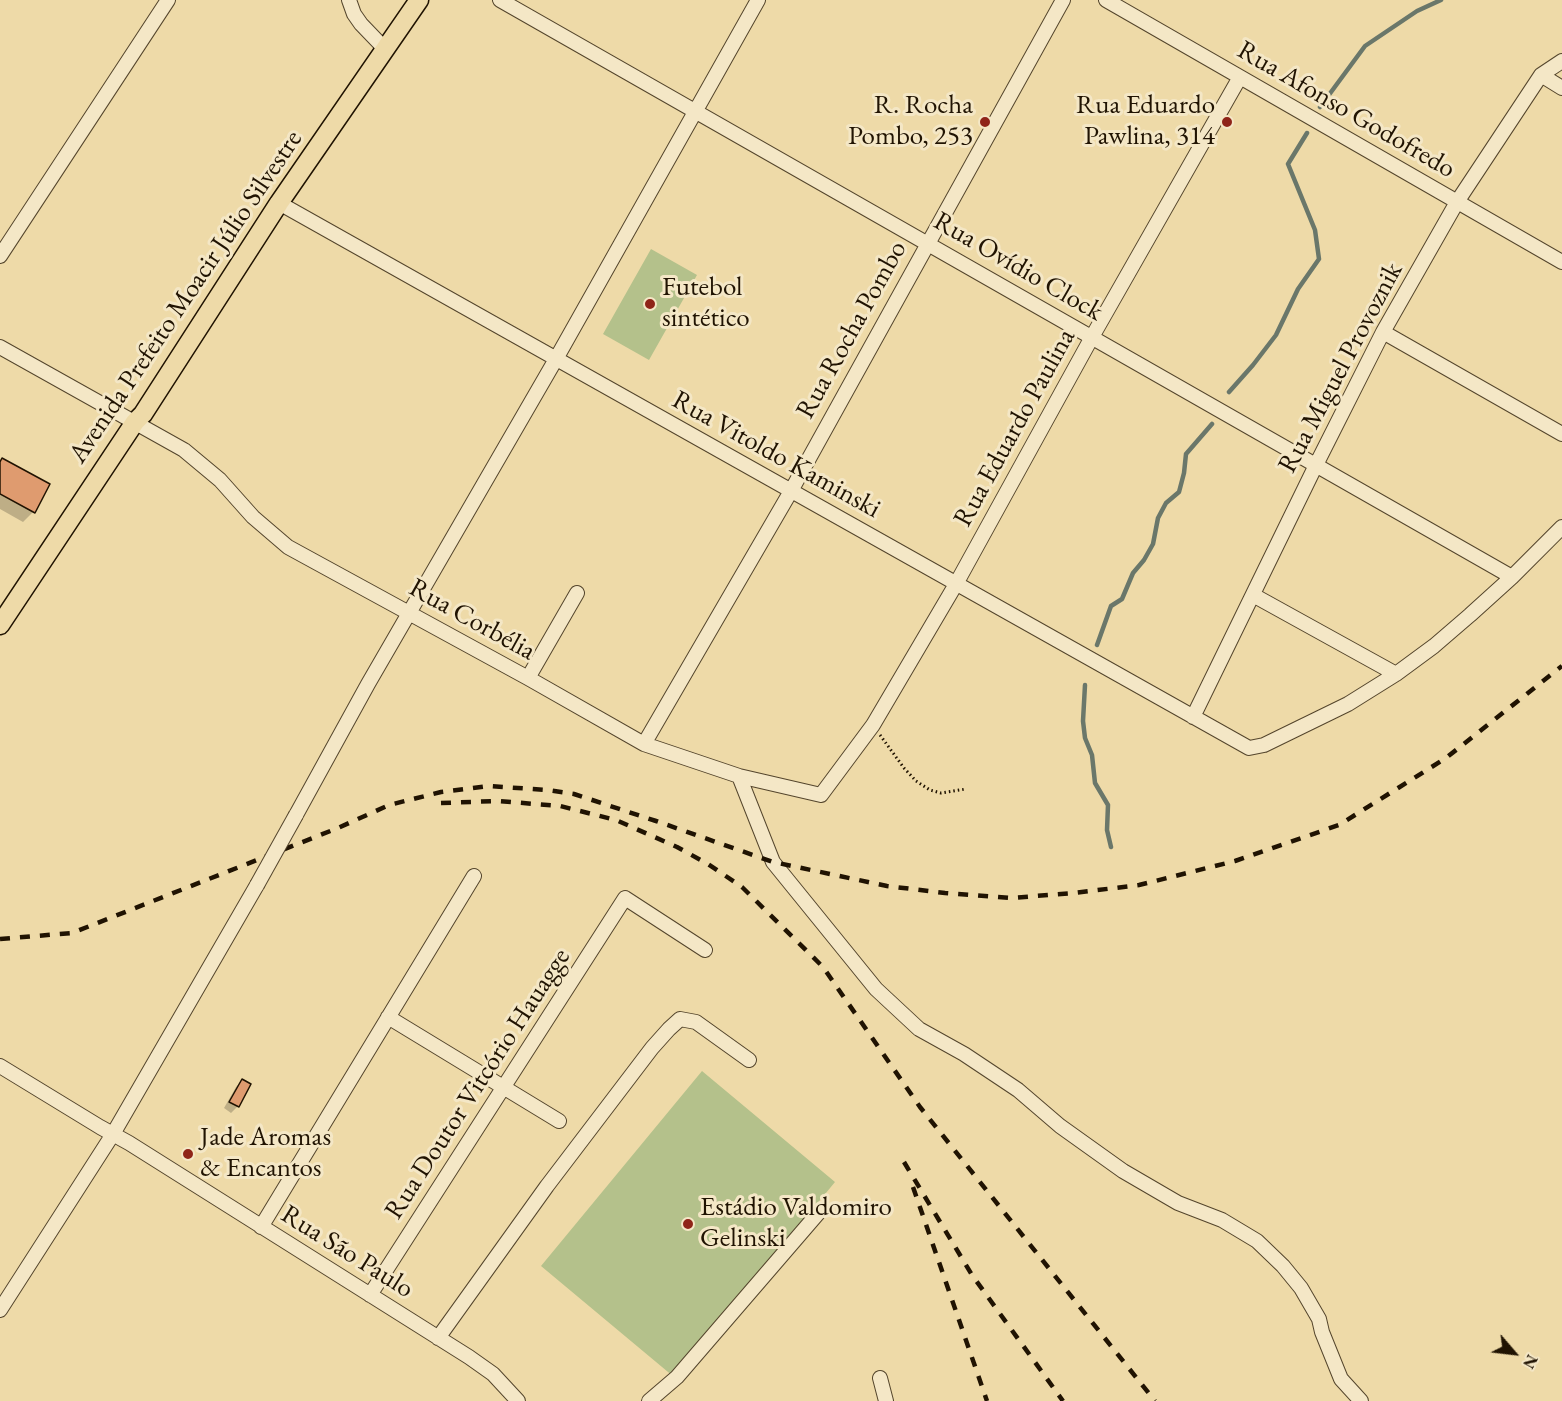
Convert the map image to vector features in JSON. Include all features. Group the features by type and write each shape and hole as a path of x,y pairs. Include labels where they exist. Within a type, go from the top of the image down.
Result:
{"main road":[{"name":"Avenida Prefeito Moacir Júlio Silvestre","path":"0,626 135,422 143,414 279,203 419,0"}],"street":[{"path":"0,256 168,0"},
{"path":"349,0 361,24 386,49"},
{"name":"Rua Ovídio Clock","path":"500,0 1512,577"},
{"path":"0,1310 113,1134 257,885 368,684 556,359 758,0"},
{"name":"Rua Rocha Pombo","path":"644,744 791,491 1063,0"},
{"name":"Rua Afonso Godofredo","path":"1106,0 1562,262"},
{"name":"Rua Miguel Provoznik","path":"1193,717 1383,332 1457,202 1541,75 1562,61"},
{"path":"1541,75 1562,88"},
{"name":"Rua Eduardo Paulina","path":"821,795 873,725 956,584 1092,337 1240,77"},
{"name":"Rua Vitoldo Kaminski","path":"279,203 1249,748 1264,745 1348,704 1396,674"},
{"path":"1383,332 1562,434"},
{"name":"Rua Corbélia","path":"0,347 184,450 220,480 253,517 288,547 644,744 739,777 821,795"},
{"path":"1252,595 1396,674 1434,646 1512,577 1562,527"},
{"path":"528,678 577,593"},
{"path":"739,777 773,862 876,989 919,1029 964,1054 1018,1090 1060,1126 1124,1171 1178,1203 1222,1220 1257,1241 1283,1266 1301,1288 1319,1319 1341,1379 1361,1401"},
{"path":"261,1227 474,876"},
{"name":"Rua Doutor Vitcório Hauagge","path":"370,1295 625,898 705,950"},
{"path":"388,1017 559,1121"},
{"path":"438,1338 547,1186 652,1048 680,1019 696,1022 749,1060"},
{"name":"Rua São Paulo","path":"0,1066 469,1357 493,1374 518,1401"},
{"path":"649,1401 677,1377 820,1211"},
{"path":"880,1378 886,1401"}],"path":[{"path":"873,725 916,781 930,790 941,793 966,789"}],"green space":[{"name":"Futebol sintético","path":"651,249 697,275 649,360 603,334"},
{"name":"Estádio Valdomiro Gelinski","path":"702,1071 835,1182 674,1377 541,1266"}],"building":[{"path":"2,458 50,484 35,513 0,494"},
{"path":"242,1079 251,1084 239,1107 229,1102"}],"waterway":[{"path":"1320,107 1365,46 1417,11 1441,0"},
{"path":"1229,392 1276,335 1298,289 1319,259 1315,230 1288,164 1307,133"},
{"path":"1097,645 1111,606 1122,599 1133,573 1153,544 1158,518 1166,503 1179,492 1186,454 1212,424"},
{"path":"1085,685 1083,721 1085,738 1092,755 1095,783 1108,805 1107,830 1111,847"}],"railway":[{"path":"0,939 72,933 338,828 389,805 441,792 488,786 574,794 773,862 887,886 1011,898 1139,885 1235,861 1339,825 1446,758 1562,666"},
{"path":"441,803 498,801 560,806 616,820 677,847 742,887 823,967 920,1107 1155,1401"},
{"path":"904,1162 972,1275 1063,1401"},
{"path":"913,1187 987,1401"}],"place":[{"name":"R. Rocha Pombo, 253","path":"985,122"},
{"name":"Rua Eduardo Pawlina, 314","path":"1227,122"},
{"name":"Futebol sintético","path":"650,304"},
{"name":"Jade Aromas & Encantos","path":"188,1154"},
{"name":"Estádio Valdomiro Gelinski","path":"688,1224"}]}
